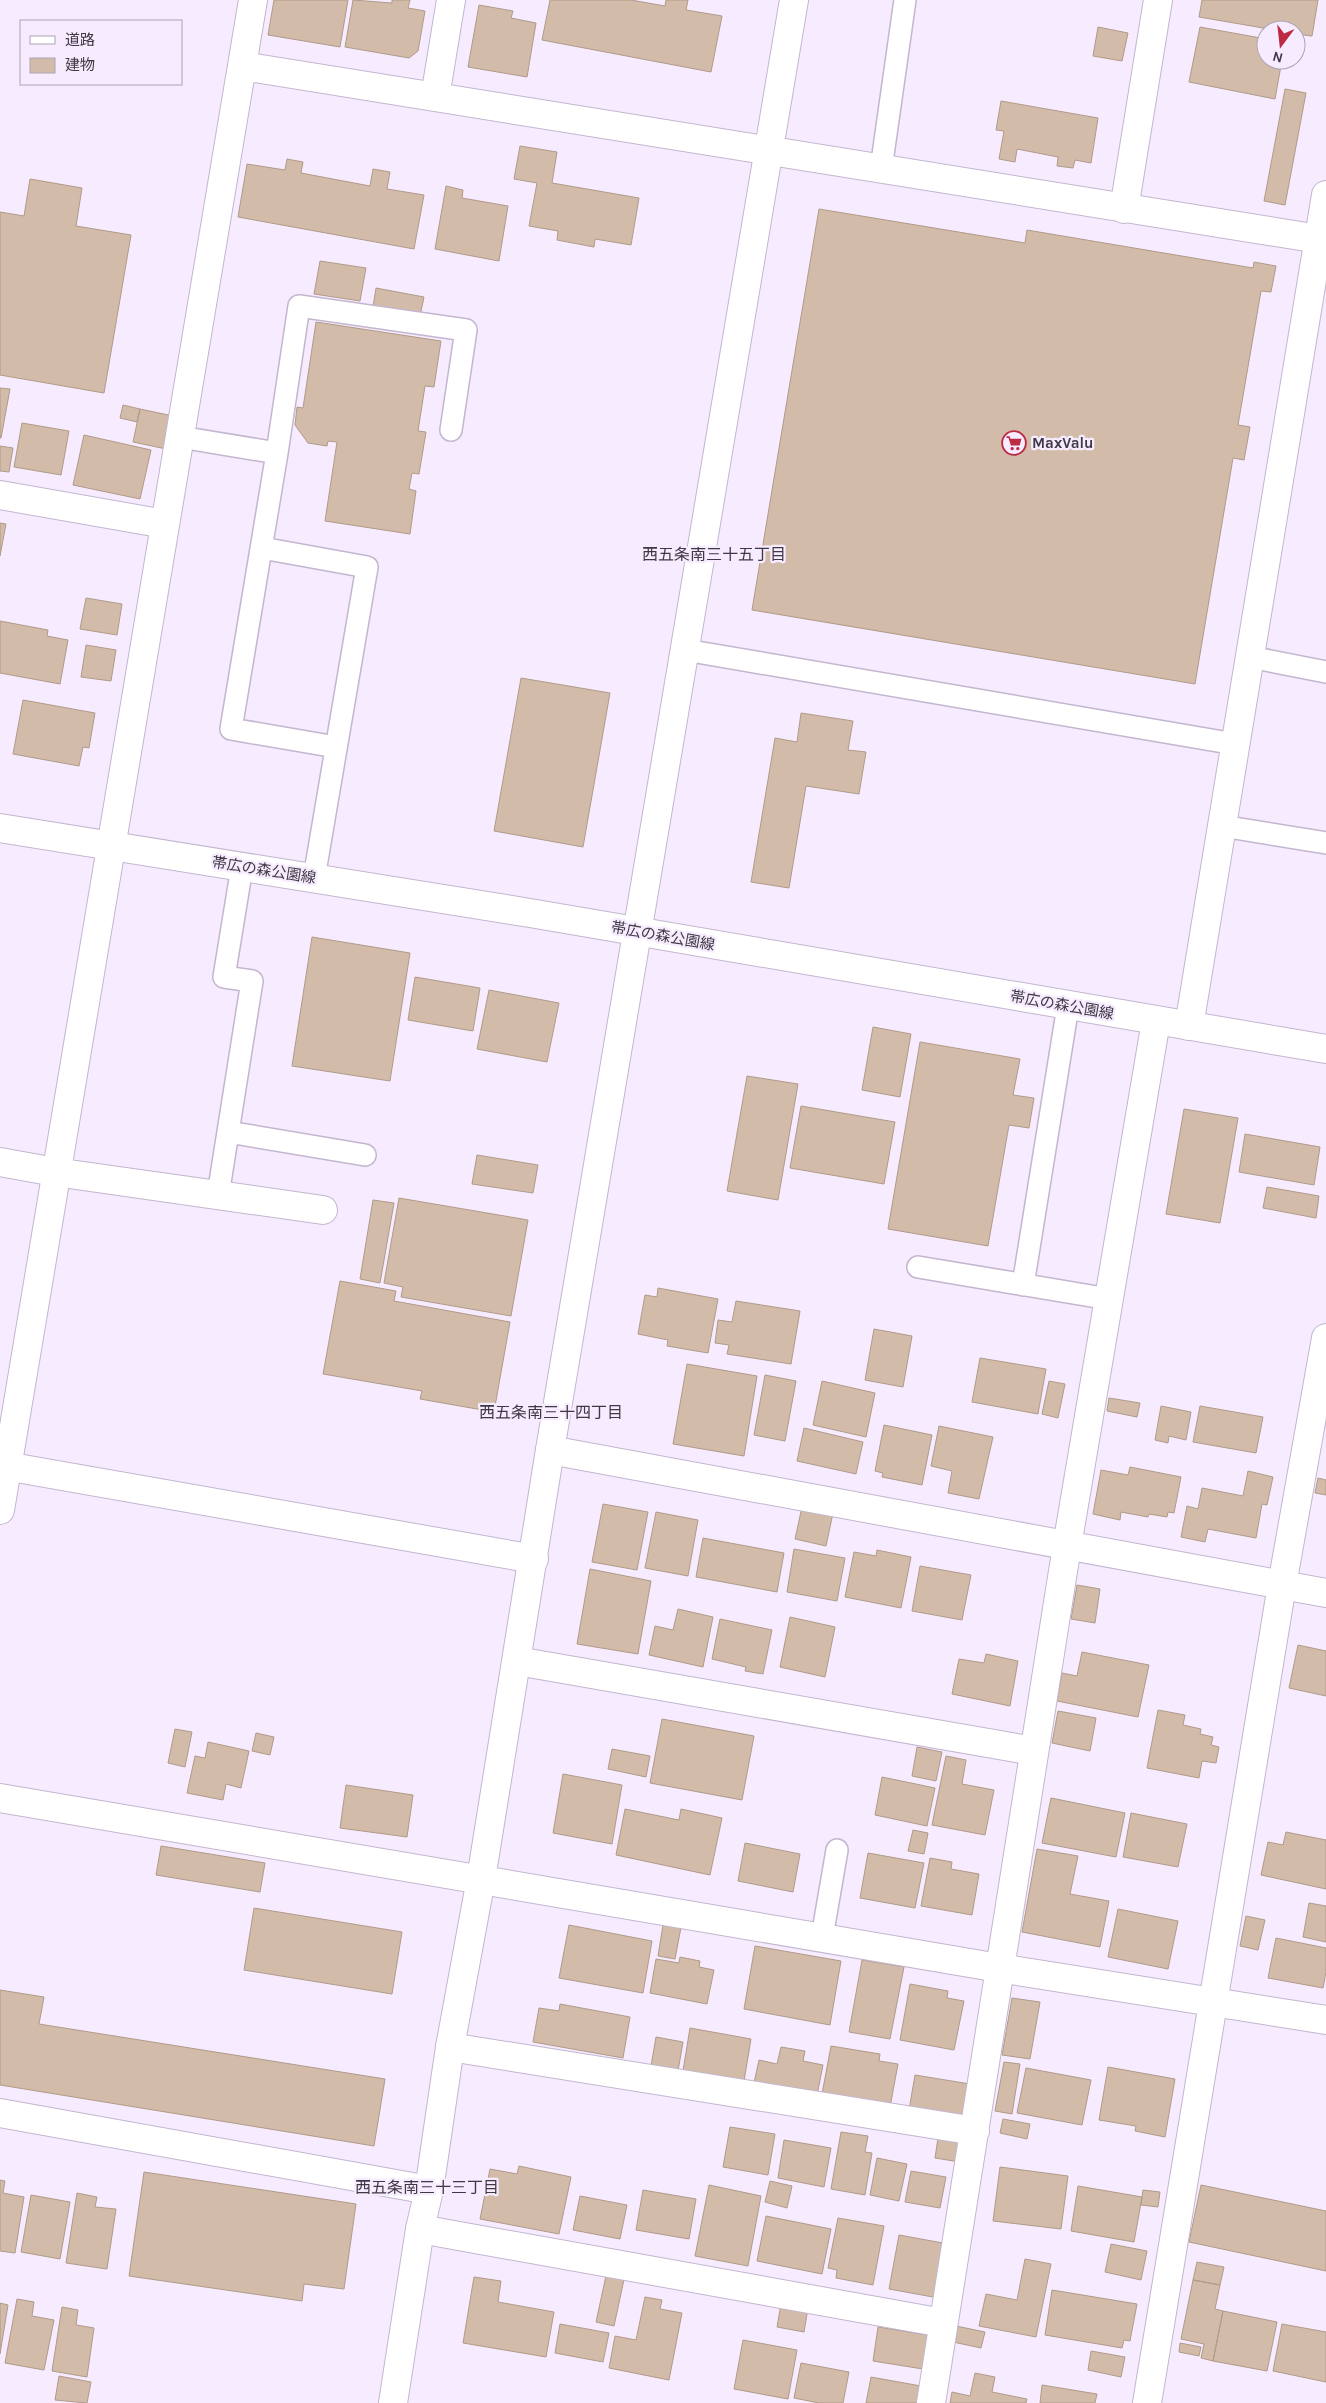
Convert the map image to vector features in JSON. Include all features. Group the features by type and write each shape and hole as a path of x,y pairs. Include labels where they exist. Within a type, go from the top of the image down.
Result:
{"street":[{"path":"0,1510 4,1466 112,845 253,0"},
{"path":"435,97 451,0"},
{"path":"393,2403 420,2229 429,2190 450,2047 481,1878 534,1559 550,1450 638,932 767,150 794,0"},
{"path":"1124,209 1158,0"},
{"path":"242,66 1318,239"},
{"path":"1189,1026 1326,195"},
{"path":"0,495 165,524"},
{"name":"帯広の森公園線","path":"0,828 314,878 1326,1049"},
{"path":"931,2403 1066,1546 1156,1021"},
{"path":"0,1162 55,1172 323,1210"},
{"path":"1147,2403 1282,1585 1326,1338"},
{"path":"550,1450 1326,1593"},
{"path":"4,1466 534,1559"},
{"path":"517,1661 1034,1751"},
{"path":"0,1798 481,1878 999,1968 1326,2020"},
{"path":"450,2047 975,2131"},
{"path":"0,2113 429,2190"},
{"path":"420,2229 943,2323"}],"lane":[{"path":"881,169 905,0"},
{"path":"336,747 231,729 262,548 299,306 466,330 451,430"},
{"path":"180,437 277,453"},
{"path":"262,548 367,566 314,878"},
{"path":"685,650 1235,744"},
{"path":"1250,657 1326,672"},
{"path":"1222,826 1326,843"},
{"path":"218,1195 252,981 224,977 242,867"},
{"path":"1023,1285 1068,1006"},
{"path":"228,1132 365,1155"},
{"path":"918,1266 1109,1299"},
{"path":"822,1937 837,1850"}],"building":[{"path":"274,0 348,0 340,47 268,35"},
{"path":"353,0 392,3 392,0 410,0 408,8 425,11 418,51 409,58 345,47"},
{"path":"550,0 631,0 665,6 666,0 688,0 686,10 722,16 711,72 542,40"},
{"path":"1202,0 1318,0 1312,36 1306,35 1306,20 1256,20 1256,27 1199,17"},
{"path":"479,5 513,11 511,18 536,23 527,77 468,67"},
{"path":"1098,27 1128,33 1122,61 1093,56"},
{"path":"1200,27 1256,37 1256,70 1280,70 1275,99 1189,82"},
{"path":"1285,89 1306,93 1285,205 1264,201"},
{"path":"1001,101 1098,118 1091,163 1075,160 1073,168 1057,166 1058,157 1017,149 1015,162 999,159 1004,131 996,130"},
{"path":"520,146 557,152 552,183 639,198 631,245 595,239 594,247 557,240 558,231 529,226 537,183 514,179"},
{"path":"287,159 303,162 301,173 370,186 373,169 390,172 387,189 424,195 414,249 238,217 247,164 285,170"},
{"path":"30,179 82,188 76,226 131,235 104,393 0,375 0,212 24,216"},
{"path":"446,186 463,190 462,198 508,206 499,261 435,249"},
{"name":"MaxValu","path":"819,209 1025,243 1027,230 1253,268 1254,262 1276,266 1271,292 1261,291 1238,425 1250,427 1244,460 1233,458 1195,684 752,610"},
{"path":"320,261 366,268 360,301 314,294"},
{"path":"376,288 424,297 420,316 373,307"},
{"path":"316,322 441,341 434,387 425,386 418,431 426,432 419,474 412,473 409,489 416,491 410,534 325,521 337,442 328,441 327,446 308,443 295,425 297,407 303,408"},
{"path":"0,388 10,389 1,438 0,438"},
{"path":"123,405 140,409 137,422 120,418"},
{"path":"140,409 178,417 171,450 133,442"},
{"path":"22,423 69,431 61,475 14,467"},
{"path":"84,435 151,450 140,499 73,485"},
{"path":"0,446 13,448 9,472 0,471"},
{"path":"0,523 6,524 0,556"},
{"path":"86,598 122,604 117,635 80,629"},
{"path":"0,621 48,630 47,636 68,640 60,684 0,673"},
{"path":"86,645 116,650 111,681 81,677"},
{"path":"521,678 610,693 583,847 494,831"},
{"path":"23,700 95,713 89,748 83,747 79,766 13,754"},
{"path":"801,713 853,721 848,750 866,752 859,794 806,786 789,888 751,882 775,738 797,742"},
{"path":"312,937 410,953 390,1081 292,1066"},
{"path":"415,977 480,988 473,1031 408,1020"},
{"path":"489,990 559,1003 547,1062 477,1049"},
{"path":"873,1027 911,1034 900,1097 862,1090"},
{"path":"920,1042 1020,1059 1013,1095 1034,1098 1029,1128 1009,1125 988,1246 888,1229"},
{"path":"747,1076 798,1084 778,1200 727,1191"},
{"path":"801,1106 895,1122 884,1184 790,1168"},
{"path":"1184,1109 1238,1118 1220,1223 1166,1214"},
{"path":"1245,1134 1320,1147 1314,1185 1239,1172"},
{"path":"477,1155 538,1165 533,1193 472,1184"},
{"path":"1267,1187 1319,1196 1316,1218 1263,1208"},
{"path":"399,1198 528,1220 511,1316 401,1297 403,1287 384,1283"},
{"path":"373,1200 394,1203 380,1283 360,1279"},
{"path":"340,1281 396,1291 394,1301 510,1322 494,1412 420,1399 422,1391 323,1374"},
{"path":"658,1288 718,1299 708,1353 667,1346 668,1340 638,1334 645,1295 657,1297"},
{"path":"736,1301 800,1311 791,1364 727,1354 729,1345 715,1343 718,1320 732,1322"},
{"path":"874,1329 912,1336 903,1387 865,1380"},
{"path":"980,1358 1046,1369 1038,1414 972,1402"},
{"path":"687,1364 757,1376 744,1456 673,1444"},
{"path":"765,1375 796,1381 785,1441 754,1435"},
{"path":"822,1381 875,1393 866,1437 813,1425"},
{"path":"1049,1381 1065,1384 1058,1418 1042,1414"},
{"path":"1109,1398 1140,1403 1137,1417 1107,1411"},
{"path":"1161,1406 1191,1412 1186,1440 1169,1436 1168,1443 1155,1440"},
{"path":"1200,1406 1263,1417 1256,1453 1193,1442"},
{"path":"884,1425 932,1435 922,1485 882,1477 883,1473 875,1471"},
{"path":"939,1426 993,1437 979,1499 948,1493 952,1471 931,1466"},
{"path":"804,1428 863,1442 856,1474 797,1461"},
{"path":"1130,1467 1181,1477 1174,1513 1168,1512 1167,1517 1149,1514 1148,1517 1121,1512 1120,1520 1093,1514 1101,1470 1128,1475"},
{"path":"1248,1471 1273,1477 1267,1505 1262,1504 1256,1538 1208,1529 1205,1542 1181,1537 1187,1506 1198,1509 1202,1488 1243,1496"},
{"path":"1318,1478 1326,1480 1326,1495 1315,1493"},
{"path":"603,1504 648,1512 637,1570 592,1562"},
{"path":"802,1507 833,1513 826,1546 795,1539"},
{"path":"656,1512 698,1520 688,1576 645,1568"},
{"path":"703,1538 784,1553 777,1592 696,1577"},
{"path":"794,1549 845,1558 837,1601 787,1592"},
{"path":"877,1550 911,1557 901,1608 845,1597 854,1552 876,1556"},
{"path":"920,1566 971,1575 962,1620 912,1611"},
{"path":"590,1569 651,1581 638,1654 577,1644"},
{"path":"1077,1585 1100,1589 1095,1623 1071,1619"},
{"path":"678,1609 713,1617 703,1667 649,1655 655,1626 673,1630"},
{"path":"790,1617 835,1627 825,1677 780,1667"},
{"path":"720,1619 772,1630 763,1674 745,1671 746,1667 712,1659"},
{"path":"1298,1645 1326,1651 1326,1696 1289,1688"},
{"path":"1082,1652 1149,1665 1138,1717 1057,1701 1062,1673 1077,1676"},
{"path":"986,1654 1018,1661 1010,1706 952,1694 959,1659 984,1663"},
{"path":"1158,1710 1185,1715 1183,1725 1201,1729 1200,1734 1213,1737 1211,1745 1219,1747 1216,1763 1202,1761 1199,1778 1147,1768"},
{"path":"1058,1711 1096,1718 1090,1751 1052,1743"},
{"path":"662,1719 754,1736 742,1800 650,1783"},
{"path":"175,1729 192,1732 185,1767 168,1763"},
{"path":"256,1733 274,1737 270,1755 252,1751"},
{"path":"208,1742 249,1751 241,1788 226,1784 223,1800 187,1793 195,1756 205,1758"},
{"path":"917,1747 942,1752 936,1781 912,1776"},
{"path":"612,1749 650,1756 646,1777 608,1769"},
{"path":"946,1756 966,1760 962,1784 994,1790 985,1835 932,1825"},
{"path":"563,1774 622,1785 612,1844 553,1833"},
{"path":"882,1777 935,1788 927,1826 875,1815"},
{"path":"346,1785 413,1795 407,1837 340,1828"},
{"path":"1051,1798 1125,1813 1116,1857 1042,1843"},
{"path":"625,1809 679,1820 681,1809 722,1818 710,1875 616,1855"},
{"path":"1131,1813 1187,1824 1178,1867 1123,1857"},
{"path":"913,1830 928,1833 924,1854 908,1851"},
{"path":"1286,1832 1326,1840 1326,1889 1261,1875 1268,1842 1283,1845"},
{"path":"745,1843 800,1854 793,1892 738,1881"},
{"path":"161,1846 265,1863 260,1892 156,1875"},
{"path":"1037,1849 1078,1856 1070,1894 1109,1901 1100,1947 1022,1932"},
{"path":"868,1853 924,1863 915,1908 860,1898"},
{"path":"930,1858 952,1862 951,1869 979,1874 972,1915 921,1906"},
{"path":"1309,1903 1326,1906 1326,1942 1303,1937"},
{"path":"254,1908 402,1932 392,1994 244,1970"},
{"path":"1118,1909 1178,1921 1168,1969 1108,1957"},
{"path":"1246,1916 1265,1920 1258,1950 1240,1946"},
{"path":"664,1919 682,1922 675,1959 658,1956"},
{"path":"569,1925 652,1941 643,1993 559,1978"},
{"path":"1276,1938 1326,1948 1326,1972 1323,1988 1268,1978"},
{"path":"755,1946 841,1961 830,2025 744,2009"},
{"path":"680,1957 700,1961 699,1967 714,1970 707,2004 650,1993 656,1959 679,1963"},
{"path":"862,1960 904,1967 890,2039 849,2032"},
{"path":"910,1984 948,1991 947,1998 964,2001 954,2050 900,2040"},
{"path":"0,1990 44,1997 39,2024 385,2079 374,2146 0,2085"},
{"path":"1012,1998 1040,2002 1030,2059 1002,2055"},
{"path":"560,2004 630,2017 623,2058 533,2042 539,2008 559,2011"},
{"path":"690,2028 751,2039 744,2081 683,2071"},
{"path":"656,2037 683,2042 678,2071 651,2066"},
{"path":"831,2046 880,2054 879,2061 898,2064 890,2107 822,2094"},
{"path":"781,2047 805,2051 803,2061 823,2065 817,2095 754,2083 759,2060 777,2064"},
{"path":"1004,2062 1020,2064 1012,2114 995,2111"},
{"path":"1108,2067 1175,2079 1165,2137 1135,2131 1136,2126 1099,2120"},
{"path":"1026,2068 1091,2080 1082,2125 1017,2113"},
{"path":"915,2075 970,2084 964,2119 909,2110"},
{"path":"1003,2119 1030,2124 1027,2139 1000,2133"},
{"path":"730,2127 775,2134 768,2175 723,2167"},
{"path":"841,2132 868,2136 865,2152 872,2153 865,2195 831,2189"},
{"path":"938,2138 964,2142 960,2162 935,2158"},
{"path":"784,2140 831,2148 824,2187 778,2178"},
{"path":"877,2158 907,2164 899,2201 870,2195"},
{"path":"519,2166 571,2177 559,2234 480,2219 490,2169 517,2174"},
{"path":"1000,2167 1068,2176 1061,2229 993,2221"},
{"path":"911,2171 946,2177 940,2208 905,2202"},
{"path":"144,2172 356,2204 344,2289 304,2284 302,2301 129,2276"},
{"path":"0,2180 5,2181 3,2193 24,2197 15,2253 0,2251"},
{"path":"770,2181 792,2186 787,2208 765,2202"},
{"path":"709,2185 761,2196 748,2266 695,2256"},
{"path":"1201,2185 1326,2211 1326,2271 1189,2242"},
{"path":"1078,2186 1142,2197 1134,2242 1071,2231"},
{"path":"643,2190 696,2199 689,2239 636,2230"},
{"path":"1143,2190 1160,2192 1158,2207 1141,2205"},
{"path":"77,2193 97,2197 95,2207 116,2209 107,2269 66,2263"},
{"path":"31,2195 70,2202 60,2259 21,2252"},
{"path":"580,2196 627,2205 620,2239 573,2230"},
{"path":"766,2216 831,2229 822,2274 757,2261"},
{"path":"838,2218 884,2226 873,2285 836,2278 837,2270 828,2268"},
{"path":"899,2235 954,2245 944,2299 889,2289"},
{"path":"1111,2244 1147,2251 1141,2280 1105,2272"},
{"path":"1025,2259 1051,2264 1036,2337 979,2326 986,2294 1017,2300"},
{"path":"1197,2262 1224,2267 1220,2285 1193,2280"},
{"path":"607,2271 625,2275 614,2326 596,2322"},
{"path":"474,2277 501,2281 498,2302 554,2312 546,2357 463,2343"},
{"path":"1193,2280 1220,2285 1215,2309 1223,2311 1213,2361 1201,2358 1204,2344 1181,2339"},
{"path":"1052,2290 1137,2304 1130,2341 1124,2340 1122,2348 1045,2335"},
{"path":"645,2297 662,2300 660,2309 682,2313 669,2380 609,2368 615,2336 636,2340"},
{"path":"17,2299 34,2302 32,2316 54,2320 44,2370 5,2363"},
{"path":"0,2303 8,2305 0,2354"},
{"path":"781,2304 808,2308 804,2332 777,2327"},
{"path":"62,2307 78,2310 76,2325 94,2328 87,2377 52,2371"},
{"path":"1223,2311 1277,2322 1267,2371 1213,2361"},
{"path":"560,2324 609,2333 603,2362 555,2353"},
{"path":"1282,2324 1326,2332 1326,2382 1273,2371"},
{"path":"956,2326 985,2332 981,2348 953,2342"},
{"path":"878,2327 928,2335 923,2369 873,2361"},
{"path":"743,2340 797,2350 788,2399 734,2389"},
{"path":"1180,2343 1201,2347 1199,2356 1179,2352"},
{"path":"1091,2351 1125,2357 1121,2377 1088,2370"},
{"path":"801,2363 849,2372 843,2403 819,2403 794,2398"},
{"path":"975,2373 995,2377 992,2392 1027,2399 1026,2403 950,2403 952,2392 970,2396"},
{"path":"59,2376 91,2382 87,2403 55,2400"},
{"path":"871,2377 921,2386 918,2403 866,2403"},
{"path":"1042,2385 1097,2394 1095,2403 1040,2403"}],"place":[{"name":"MaxValu","path":"1014,443"}],"district":[{"name":"西五条南三十五丁目","path":"714,554"},
{"name":"西五条南三十四丁目","path":"551,1412"},
{"name":"西五条南三十三丁目","path":"427,2187"}]}
